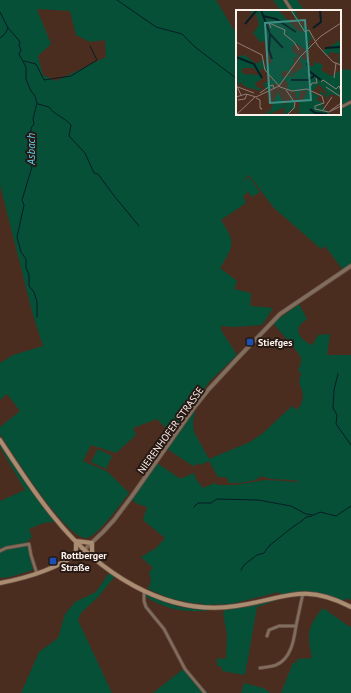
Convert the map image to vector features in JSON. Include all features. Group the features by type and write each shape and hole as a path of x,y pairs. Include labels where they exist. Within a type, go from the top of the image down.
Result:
{"main road":[{"path":"0,440 44,505 84,550 94,559 120,577 144,591 173,603 209,609 238,606 284,595 303,593 327,596 351,607"},
{"path":"76,541 92,543 94,559"},
{"path":"73,557 76,550 76,541"},
{"path":"0,583 37,575 84,550"}],"street":[{"path":"285,0 291,10"},
{"path":"341,107 351,102"},
{"name":"NIERENHOFER STRASSE","path":"84,550 105,530 132,496 193,409 209,389 280,314 351,266"},
{"path":"0,551 6,548 29,544 30,555 37,575"},
{"path":"144,591 144,601 146,607 164,629 185,669 205,693"},
{"path":"260,668 273,666 283,661 290,652 303,593"},
{"path":"267,636 269,630 279,626 296,626"}],"green space":[{"path":"0,0 216,0 236,33 236,115 341,115 341,109 351,103 351,264 343,270 325,246 321,249 274,208 249,175 241,182 248,192 243,196 246,203 221,220 229,234 231,244 228,254 220,268 237,281 234,289 251,293 250,306 273,308 262,325 235,327 221,326 221,330 237,355 210,381 172,434 157,419 133,428 136,435 116,453 91,445 83,461 108,472 129,493 116,511 103,525 92,536 87,538 78,535 53,511 0,434 0,427 20,411 7,394 0,400 0,363 13,355 43,346 33,315 0,185","holes":["37,9 70,11 76,35 90,42 105,40 106,57 56,81 43,75 38,56 51,44"]},
{"path":"273,0 297,0 304,10 280,10"},
{"path":"341,69 351,70 351,100 341,106"},
{"path":"249,177 260,192 252,197 241,182"},
{"path":"299,304 307,319 299,326 298,330 298,333 303,339 311,345 318,335 330,334 327,355 351,355 351,600 347,598 343,601 319,594 304,592 280,595 279,592 231,604 202,605 201,603 197,604 169,598 148,589 151,581 149,572 153,568 141,557 156,548 165,538 143,520 147,507 132,500 157,463 179,478 194,473 196,479 203,488 215,483 218,485 235,485 265,480 301,482 294,480 271,479 261,476 254,480 241,483 229,483 227,478 218,477 209,461 193,466 167,449 196,407 193,423 194,432 209,459 250,442 263,433 292,406 297,410 300,407 303,397 299,383 301,373 298,370 301,358 293,346 273,323"},
{"path":"0,442 54,522 43,523 29,529 32,537 27,542 33,570 10,577 0,578 0,501 25,490 0,447"},
{"path":"98,449 112,456 106,469 91,462"},
{"path":"109,573 114,577 99,596 81,613 78,620 112,693 21,693 39,652 58,638 65,614 75,602 96,592"},
{"path":"147,594 180,607 211,610 185,611 168,607 145,596"},
{"path":"281,598 257,607 245,675 222,671 222,667 217,666 217,658 225,659 226,657 227,635 223,613 225,610 259,604"},
{"path":"323,608 350,627 351,626 351,693 281,693 293,663 297,662 297,659 312,658 309,642 311,626"},
{"path":"186,668 208,693 153,693 182,670"},
{"path":"244,683 263,688 271,693 241,693"}],"waterway":[{"path":"117,0 156,27 182,34 195,47 236,78"},
{"name":"Asbach","path":"0,12 8,28 20,42 19,45 21,50 19,54 26,67 26,79 37,103 33,119 34,124 31,128 31,147 28,160 32,167 22,200 24,205 17,237 21,252 26,259 26,268 29,274 29,286 34,292 37,302 37,317"},
{"path":"0,38 5,34 8,28"},
{"path":"24,61 36,64 44,80 71,76 97,60 90,46"},
{"path":"38,104 49,107 71,125 69,136 85,153 94,173 98,174 139,226"},
{"path":"338,374 334,390 333,408 337,415 336,424 351,445"},
{"path":"194,507 198,503 211,503 217,499 258,500 291,506 306,514 314,515 320,512 336,516 351,506"},
{"path":"241,570 245,564 257,555 264,553 269,546 290,529 306,517 312,516"}],"place":[{"name":"Stiefges","path":"250,342"},
{"name":"Rottberger Straße","path":"53,561"}]}
